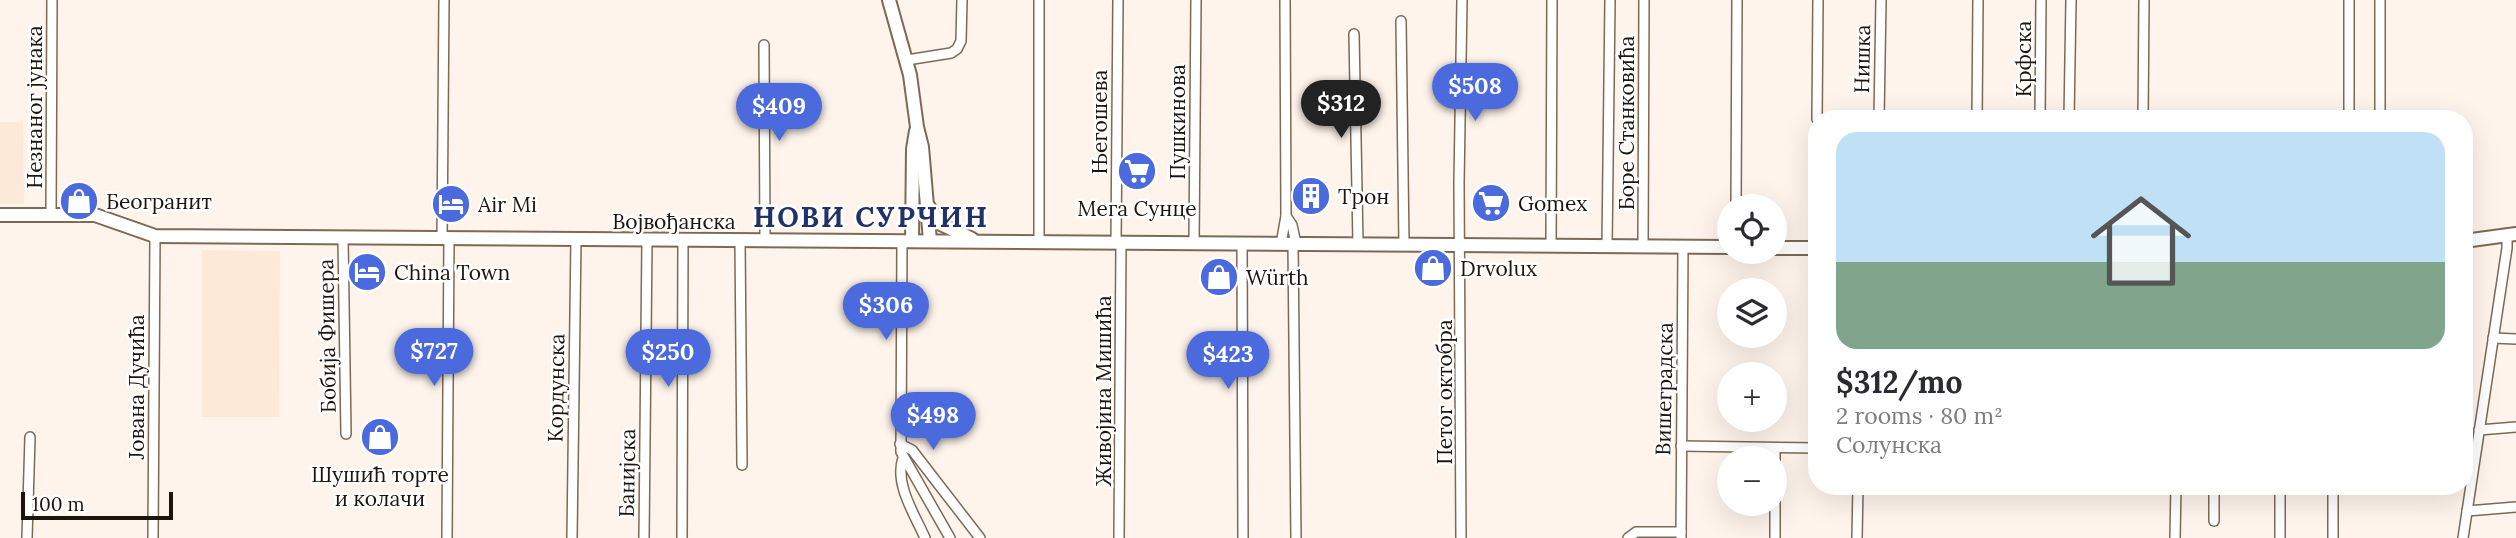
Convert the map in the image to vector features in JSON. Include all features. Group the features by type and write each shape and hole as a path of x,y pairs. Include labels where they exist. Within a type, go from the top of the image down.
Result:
{"main road":[{"path":"889,0 907,60 922,146 930,241"},
{"path":"907,241 917,127"},
{"path":"928,205 941,224 979,242"},
{"name":"Војвођанска","path":"0,215 95,215 155,236 1717,247"},
{"path":"2473,240 2511,235"},
{"path":"1787,248 1808,248"}],"street":[{"name":"Незнаног јунака","path":"51,215 52,0"},
{"path":"444,0 447,538"},
{"path":"907,60 951,53 957,49 961,41 962,0"},
{"path":"1039,243 1040,0"},
{"name":"Његошева","path":"1118,0 1119,243"},
{"name":"Пушкинова","path":"1194,244 1196,0"},
{"path":"1285,0 1286,216 1290,244 1296,538"},
{"name":"Петог октобра","path":"1461,538 1462,0"},
{"path":"1551,246 1552,0"},
{"path":"1607,246 1610,0"},
{"name":"Боре Станковића","path":"1643,247 1644,0"},
{"path":"1736,194 1737,0"},
{"path":"1817,110 1818,0"},
{"name":"Нишка","path":"1879,110 1881,0"},
{"path":"1977,110 1978,0"},
{"name":"Крфска","path":"2040,0 2040,110"},
{"path":"2069,110 2071,0"},
{"path":"2143,110 2144,0"},
{"path":"2349,0 2349,110"},
{"path":"2380,0 2380,110"},
{"path":"1401,21 1404,245"},
{"path":"1354,34 1358,244"},
{"path":"764,45 765,240"},
{"path":"1286,216 1294,231 1290,244"},
{"path":"2473,470 2511,235"},
{"name":"Јована Дучића","path":"153,538 155,236"},
{"name":"Бобија Фишера","path":"343,238 346,434"},
{"name":"Кордунска","path":"572,538 576,239"},
{"name":"Банијска","path":"644,538 647,240"},
{"path":"682,538 683,240"},
{"path":"740,240 742,465"},
{"path":"907,241 901,444 904,458 950,538"},
{"name":"Живојина Мишића","path":"1119,243 1119,538"},
{"path":"1242,245 1243,538"},
{"name":"Вишеградска","path":"1628,538 1636,532 1681,535 1683,247"},
{"path":"2493,338 2516,339"},
{"path":"2479,430 2516,427"},
{"path":"27,538 30,438"},
{"path":"901,444 912,450 980,538"},
{"path":"1681,446 1717,447"},
{"path":"1787,448 1808,449"},
{"path":"904,458 901,469 904,489 925,538"},
{"path":"1857,538 1858,495"},
{"path":"2175,538 2176,495"},
{"path":"2214,495 2214,521"},
{"path":"2280,495 2280,538"},
{"path":"2333,495 2333,538"},
{"path":"2463,538 2469,495"},
{"path":"2467,511 2516,507"},
{"path":"1775,516 1775,538"}],"shaded area":[{"path":"0,122 23,122 24,204 0,204"},
{"path":"202,250 280,251 279,417 202,417"}],"place":[{"name":"Мега Сунце","path":"1137,171"},
{"name":"Трон","path":"1311,196"},
{"name":"Београнит","path":"79,201"},
{"name":"Gomex","path":"1491,203"},
{"name":"Air Mi","path":"451,204"},
{"name":"Drvolux","path":"1433,268"},
{"name":"China Town","path":"367,272"},
{"name":"Würth","path":"1219,277"},
{"name":"Шушић торте и колачи","path":"380,437"}],"district":[{"name":"НОВИ СУРЧИН","path":"871,217"}]}
